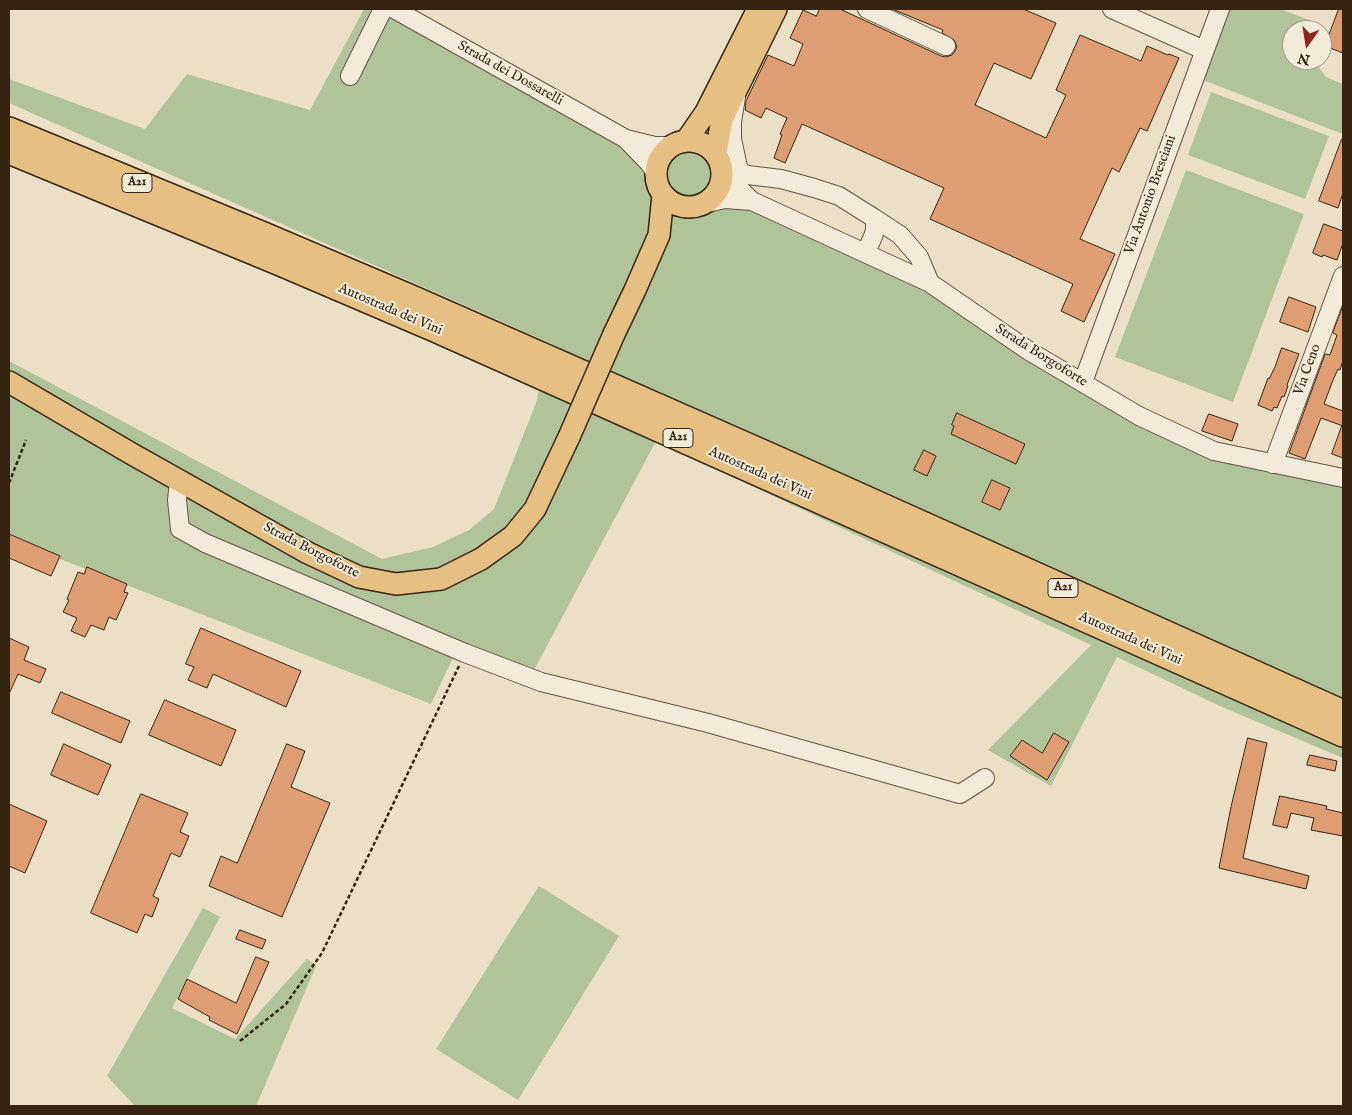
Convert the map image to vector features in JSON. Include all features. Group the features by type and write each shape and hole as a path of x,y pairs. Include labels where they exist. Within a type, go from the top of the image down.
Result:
{"highway":[{"path":"9,114 55,136 149,174 266,236"},
{"name":"Autostrada dei Vini","path":"9,130 416,300 784,462 1343,713"},
{"name":"Autostrada dei Vini","path":"9,151 435,329 1343,734"}],"main road":[{"path":"698,205 674,204 664,195 656,181 660,158 679,143 706,112 758,9"},
{"path":"719,161 722,120 776,9"},
{"path":"659,235 698,205 715,196 723,178 719,161 712,149 703,143 692,140 679,143"},
{"path":"659,235 664,195"},
{"name":"Strada Borgoforte","path":"10,384 308,553 359,577 396,584 440,579 481,559 513,536 535,509 659,235"}],"street":[{"path":"350,76 383,9"},
{"name":"Strada dei Dossarelli","path":"394,9 626,139 655,146 679,143"},
{"path":"868,9 946,46"},
{"path":"1112,9 1204,50"},
{"name":"Via Antonio Bresciani","path":"1083,382 1220,9"},
{"path":"737,89 732,122 732,139 738,167 742,173 781,179 838,196 900,236 919,257 930,283"},
{"name":"Strada dei Dossarelli","path":"626,139 656,173"},
{"name":"Strada Borgoforte","path":"719,161 731,181 752,201 930,283 1029,351 1139,416 1214,451 1343,478"},
{"name":"Strada Borgoforte","path":"698,205 725,199 752,201"},
{"path":"865,253 875,232 874,218"},
{"name":"Via Ceno","path":"1274,464 1343,276"},
{"path":"179,481 177,500 180,529 205,544 465,653 541,682 708,723 960,794 985,778"}],"path":[{"path":"9,483 26,440"},
{"path":"240,1041 286,1004 322,953 465,653"}],"green space":[{"path":"364,9 397,9 608,124 650,139 678,134 706,139 727,161 735,182 787,219 929,281 1084,379 1214,452 1343,478 1343,758 1222,707 1117,657 1051,786 988,750 1091,645 656,441 532,674 459,645 431,704 9,539 9,361 382,559 433,547 469,530 494,509 536,403 539,390 561,348 9,103 9,79 145,129 187,74 310,110"},
{"path":"1221,9 1281,9 1309,20 1282,20 1282,70 1321,70 1326,77 1343,84 1343,133 1340,133 1195,77"},
{"path":"1211,92 1329,136 1305,199 1188,155"},
{"path":"1186,170 1304,214 1233,402 1115,357"},
{"path":"539,886 619,936 518,1100 436,1049"},
{"path":"203,908 220,917 172,1008 235,1039 307,959 316,966 256,1106 135,1106 107,1076"}],"building":[{"path":"820,9 840,9 946,57 952,55 957,46 954,40 942,33 943,30 892,9 1023,9 1056,23 1031,79 994,63 975,105 1046,138 1066,95 1056,90 1080,35 1141,61 1147,46 1179,58 1147,131 1140,128 1119,172 1112,168 1080,239 1115,254 1084,322 1061,311 1073,284 930,219 944,188 802,124 785,163 774,158 782,135 780,134 787,118 766,108 761,118 745,110 746,101 768,55 794,66 803,44 790,38 803,10 816,16"},
{"path":"1339,9 1343,9 1343,53 1332,49 1332,28"},
{"path":"1342,139 1343,193 1338,208 1319,201"},
{"path":"1324,224 1343,231 1343,243 1337,260 1313,253"},
{"path":"1289,297 1316,307 1308,332 1280,322"},
{"path":"1343,306 1343,360 1324,404 1343,411 1343,426 1321,418 1305,459 1289,453 1325,354 1330,355 1337,335 1333,333"},
{"path":"1282,348 1299,354 1284,397 1282,396 1277,408 1274,407 1272,411 1258,405"},
{"path":"957,413 1025,444 1016,464 951,434 954,426 952,425"},
{"path":"1209,414 1238,424 1232,441 1202,431"},
{"path":"1343,426 1343,458 1332,454"},
{"path":"924,450 936,456 927,476 914,470"},
{"path":"992,480 1010,488 1000,510 982,502"},
{"path":"9,534 60,556 51,576 9,558"},
{"path":"87,567 127,584 124,592 128,593 116,620 109,617 104,630 91,625 85,637 71,631 77,618 63,612 78,572 84,574"},
{"path":"201,628 301,671 286,707 213,674 207,688 188,680 194,667 186,664"},
{"path":"9,638 29,647 24,660 46,669 40,683 18,674 9,694"},
{"path":"61,692 130,721 121,743 52,713"},
{"path":"165,700 236,730 221,766 149,735"},
{"path":"1054,733 1069,742 1047,780 1010,756 1022,740 1042,753"},
{"path":"1248,738 1267,743 1243,858 1309,876 1306,889 1219,868 1231,807"},
{"path":"64,744 111,765 98,795 51,775"},
{"path":"287,744 305,751 291,787 330,803 282,917 209,886 221,856 237,863"},
{"path":"1310,755 1337,761 1335,771 1307,765"},
{"path":"141,794 188,813 180,832 189,836 180,857 171,853 153,896 159,899 152,917 145,914 137,933 91,913"},
{"path":"1280,796 1327,806 1326,809 1343,813 1343,836 1311,830 1314,818 1291,813 1287,828 1273,825"},
{"path":"9,804 47,821 25,873 9,866"},
{"path":"240,930 266,940 262,949 236,939"},
{"path":"256,957 269,962 237,1034 209,1020 210,1017 178,999 187,979 236,1003"}]}
